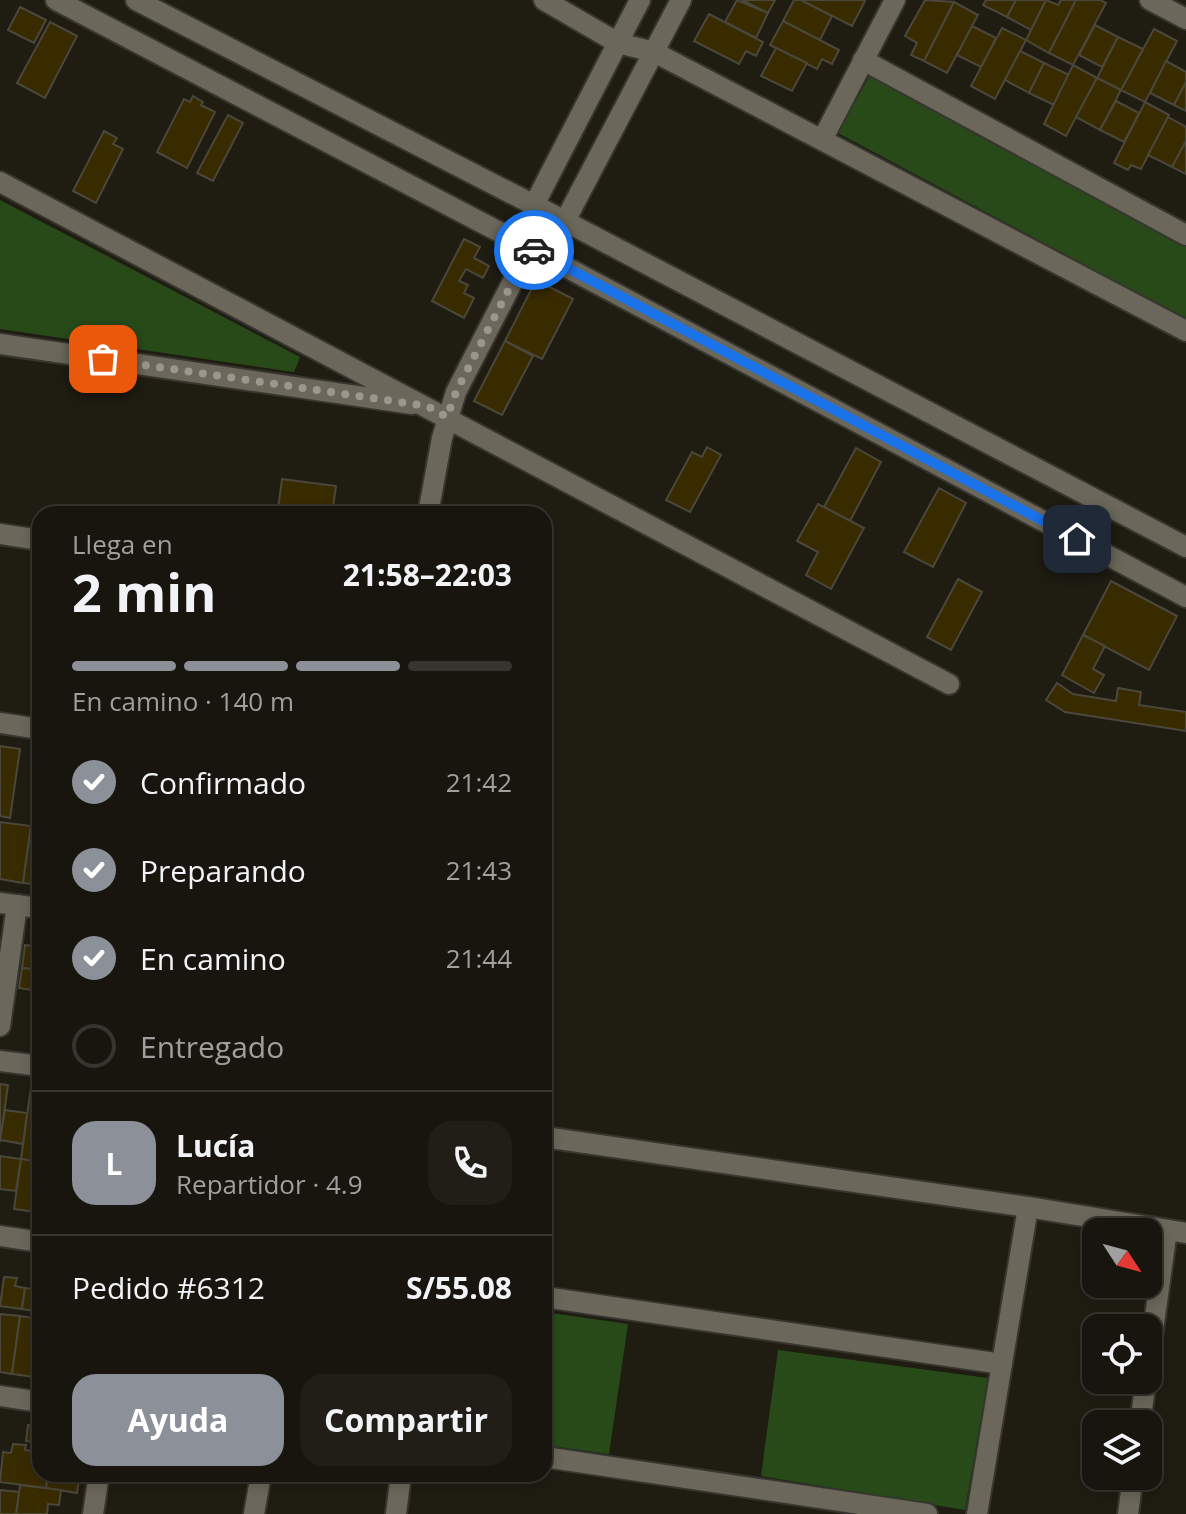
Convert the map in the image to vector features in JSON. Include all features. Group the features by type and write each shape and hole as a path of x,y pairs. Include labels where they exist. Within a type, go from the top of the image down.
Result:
{"street":[{"path":"56,0 1186,597"},
{"path":"136,0 1186,547"},
{"path":"544,0 618,43 654,52 1186,331"},
{"path":"430,506 447,417 456,392 530,248 534,205 640,0"},
{"path":"530,248 565,221 681,0"},
{"path":"822,140 895,0"},
{"path":"1150,0 1186,19"},
{"path":"863,60 1186,235"},
{"path":"0,182 949,684"},
{"path":"0,344 427,406"},
{"path":"0,534 32,539"},
{"path":"0,723 32,728"},
{"path":"0,1026 9,904 32,907"},
{"path":"0,1061 32,1065"},
{"path":"552,1138 1028,1207 1176,1232 1159,1314"},
{"path":"977,1514 1028,1207"},
{"path":"0,1236 32,1241"},
{"path":"552,1298 1002,1364"},
{"path":"0,1396 32,1401"},
{"path":"552,1458 927,1514"},
{"path":"93,1514 98,1482"},
{"path":"254,1514 260,1482"},
{"path":"396,1514 400,1482"},
{"path":"1128,1514 1131,1490"}],"green space":[{"path":"870,75 1186,246 1186,319 838,133"},
{"path":"0,200 300,357 294,372 0,329"},
{"path":"552,1313 628,1324 609,1454 552,1446"},
{"path":"778,1350 988,1378 965,1510 761,1476"}],"building":[{"path":"737,0 768,13 756,38 725,22"},
{"path":"742,0 775,0 768,13"},
{"path":"794,0 801,0 832,16 820,40 783,21"},
{"path":"801,0 863,0 865,1 852,26"},
{"path":"925,0 954,2 924,61 911,55 917,43 905,36"},
{"path":"986,0 1016,0 1007,17 983,5"},
{"path":"1016,0 1046,0 1031,30 1007,17"},
{"path":"1046,0 1058,5 1061,0 1076,0 1049,53 1026,40"},
{"path":"1076,0 1106,3 1073,65 1049,53"},
{"path":"954,2 978,15 947,73 924,61"},
{"path":"20,7 46,20 34,43 8,30"},
{"path":"709,14 763,42 756,56 746,51 739,64 694,41"},
{"path":"783,21 839,50 832,64 822,59 817,69 770,45"},
{"path":"50,22 77,36 45,98 17,83"},
{"path":"1095,25 1118,37 1102,67 1079,55"},
{"path":"972,26 996,38 981,67 957,55"},
{"path":"1002,28 1026,40 995,99 971,86"},
{"path":"1154,29 1177,41 1145,102 1121,90"},
{"path":"1118,37 1143,49 1121,90 1097,78"},
{"path":"776,48 807,63 792,91 761,76"},
{"path":"1020,51 1044,63 1029,93 1005,80"},
{"path":"1166,61 1186,72 1186,82 1174,105 1150,93"},
{"path":"1044,63 1069,75 1054,105 1029,93"},
{"path":"1073,65 1097,78 1066,136 1044,124"},
{"path":"1097,78 1121,90 1100,130 1076,117"},
{"path":"1186,82 1186,111 1174,105"},
{"path":"193,96 203,102 201,105 215,112 187,168 157,152 184,99 190,102"},
{"path":"1116,101 1139,113 1124,142 1100,130"},
{"path":"1145,102 1169,115 1141,169 1131,165 1128,170 1114,163"},
{"path":"228,115 243,123 213,181 197,173"},
{"path":"1168,117 1186,127 1186,141 1172,167 1148,155"},
{"path":"104,131 117,138 113,144 123,149 96,203 73,191"},
{"path":"1186,141 1186,174 1172,167"},
{"path":"464,239 480,247 474,258 489,266 483,278 466,269 459,281 468,285 464,293 474,298 464,318 432,301"},
{"path":"536,280 573,299 542,359 505,341"},
{"path":"505,341 533,356 502,415 474,401"},
{"path":"707,447 721,455 690,512 666,500 692,452 702,457"},
{"path":"856,448 881,462 850,521 824,507"},
{"path":"282,479 336,486 333,506 278,506"},
{"path":"939,488 966,503 933,567 904,552"},
{"path":"818,504 864,528 831,589 806,575 818,552 797,541"},
{"path":"958,579 982,592 951,650 927,637"},
{"path":"1111,581 1177,616 1149,670 1083,635"},
{"path":"1083,635 1105,646 1093,669 1104,675 1094,693 1062,675"},
{"path":"1057,683 1073,694 1116,701 1118,688 1141,692 1139,705 1186,712 1186,731 1065,712 1046,700"},
{"path":"0,746 20,749 10,818 0,816"},
{"path":"0,822 31,826 23,883 0,879"},
{"path":"31,826 32,826 32,884 23,883"},
{"path":"25,945 32,946 32,969 22,968"},
{"path":"22,968 32,969 32,990 19,988"},
{"path":"0,1084 8,1085 0,1142"},
{"path":"31,1087 32,1087 32,1161 21,1159"},
{"path":"5,1110 27,1113 23,1144 0,1140"},
{"path":"0,1156 21,1159 16,1191 0,1189"},
{"path":"21,1159 32,1161 32,1212 14,1209"},
{"path":"4,1277 17,1278 15,1286 25,1288 22,1309 0,1306"},
{"path":"25,1288 32,1289 32,1311 22,1309"},
{"path":"0,1314 20,1316 12,1374 0,1372"},
{"path":"20,1316 32,1318 32,1377 12,1374"},
{"path":"28,1425 32,1426 32,1442 26,1441"},
{"path":"13,1444 26,1445 25,1450 32,1451 32,1482 47,1482 46,1488 0,1482 3,1452 11,1453"},
{"path":"47,1482 79,1482 77,1493 46,1488"},
{"path":"20,1485 61,1490 59,1505 48,1504 47,1514 16,1514"},
{"path":"0,1490 19,1492 16,1514 0,1514"}],"way so far":[{"path":"103,359 427,406 447,417 456,392 530,248 534,250"}],"route":[{"path":"534,250 1077,539"}]}
